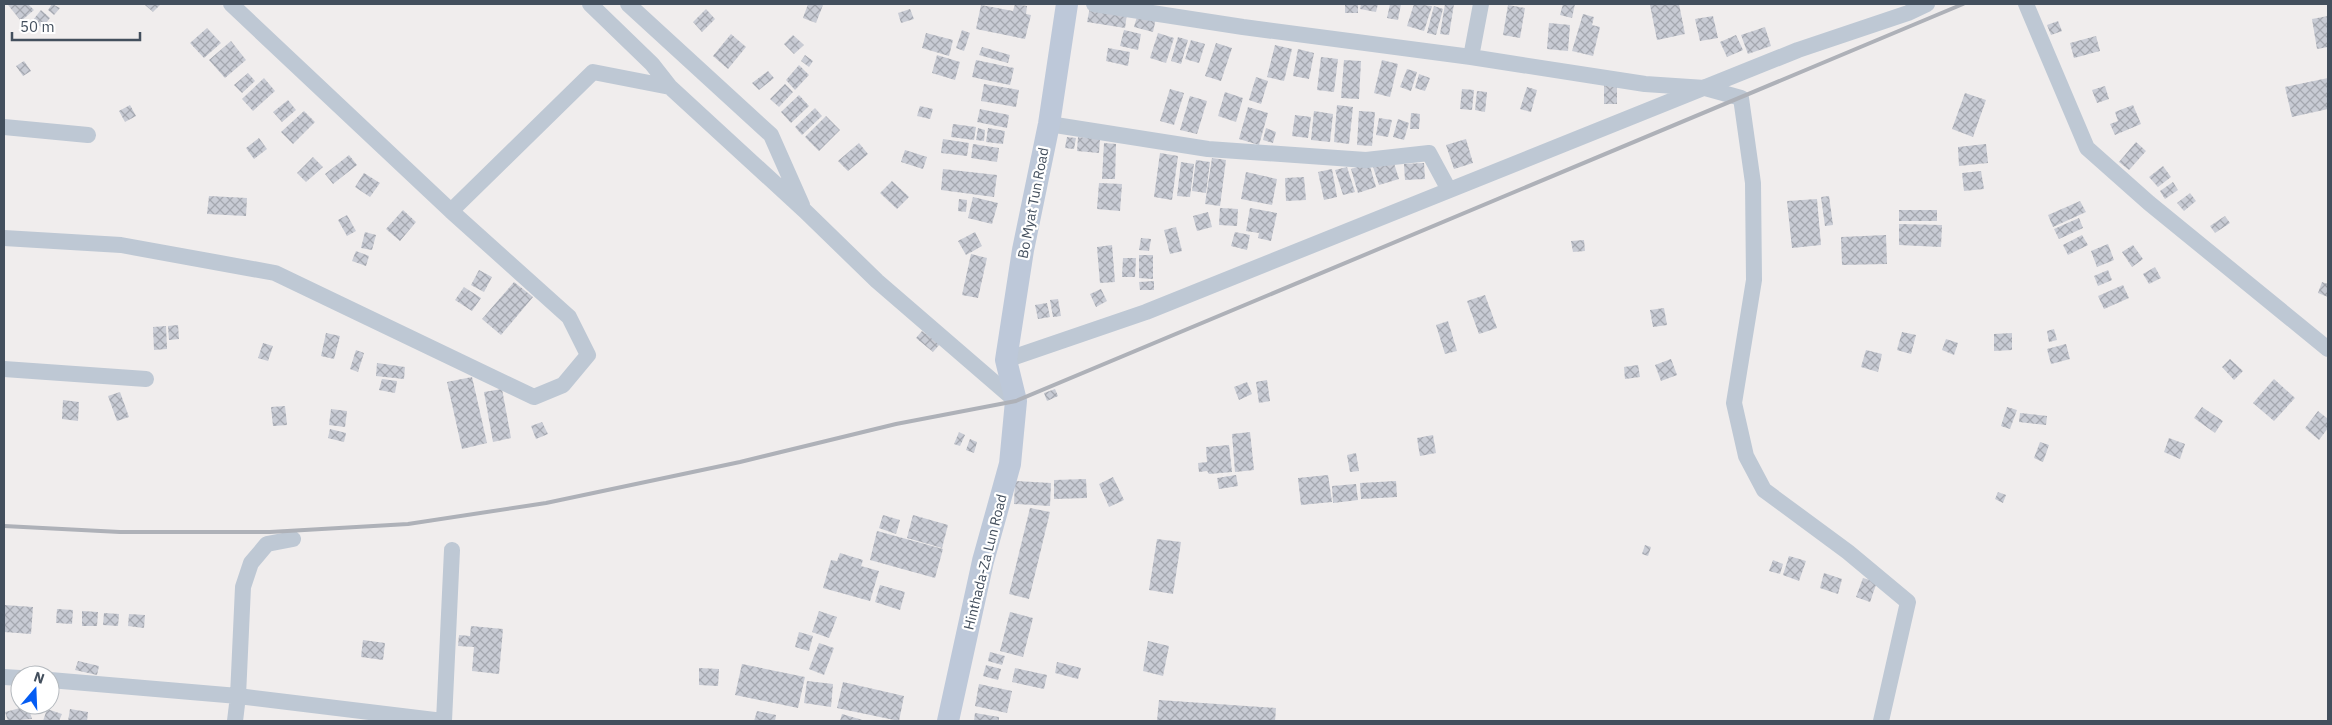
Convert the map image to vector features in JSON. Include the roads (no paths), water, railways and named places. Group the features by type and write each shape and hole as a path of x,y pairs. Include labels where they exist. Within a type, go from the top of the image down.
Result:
{"main road":[{"name":"Bo Myat Tun Road","path":"1016,402 1006,360 1023,250 1049,124 1067,4"},
{"name":"Hinthada-Za Lun Road","path":"948,721 983,561 1010,464 1016,402"}],"street":[{"path":"4,238 121,245 274,273 534,397 562,385 588,355 570,317 451,210 231,4"},
{"path":"590,4 652,64 670,87 804,210 877,281 1016,402"},
{"path":"628,4 771,135 804,210"},
{"path":"1094,4 1243,27 1471,57 1645,84 1705,88 1741,98 1753,183 1754,280 1734,404 1746,456 1764,490 1848,552 1908,602 1881,721"},
{"path":"1471,57 1481,4"},
{"path":"1006,360 1146,312 1798,50 1908,13 1927,4"},
{"path":"2026,4 2087,148 2149,203 2328,349"},
{"path":"451,210 593,72 670,87"},
{"path":"1049,124 1217,150 1366,160 1429,153 1449,190"},
{"path":"4,127 88,135"},
{"path":"4,368 146,379"},
{"path":"235,721 238,696 243,587 251,563 267,544 293,539"},
{"path":"60,681 238,696 443,721 452,550"}],"railway":[{"path":"4,526 120,532 270,532 408,524 546,503 740,462 896,424 1016,401 1963,4"}]}
